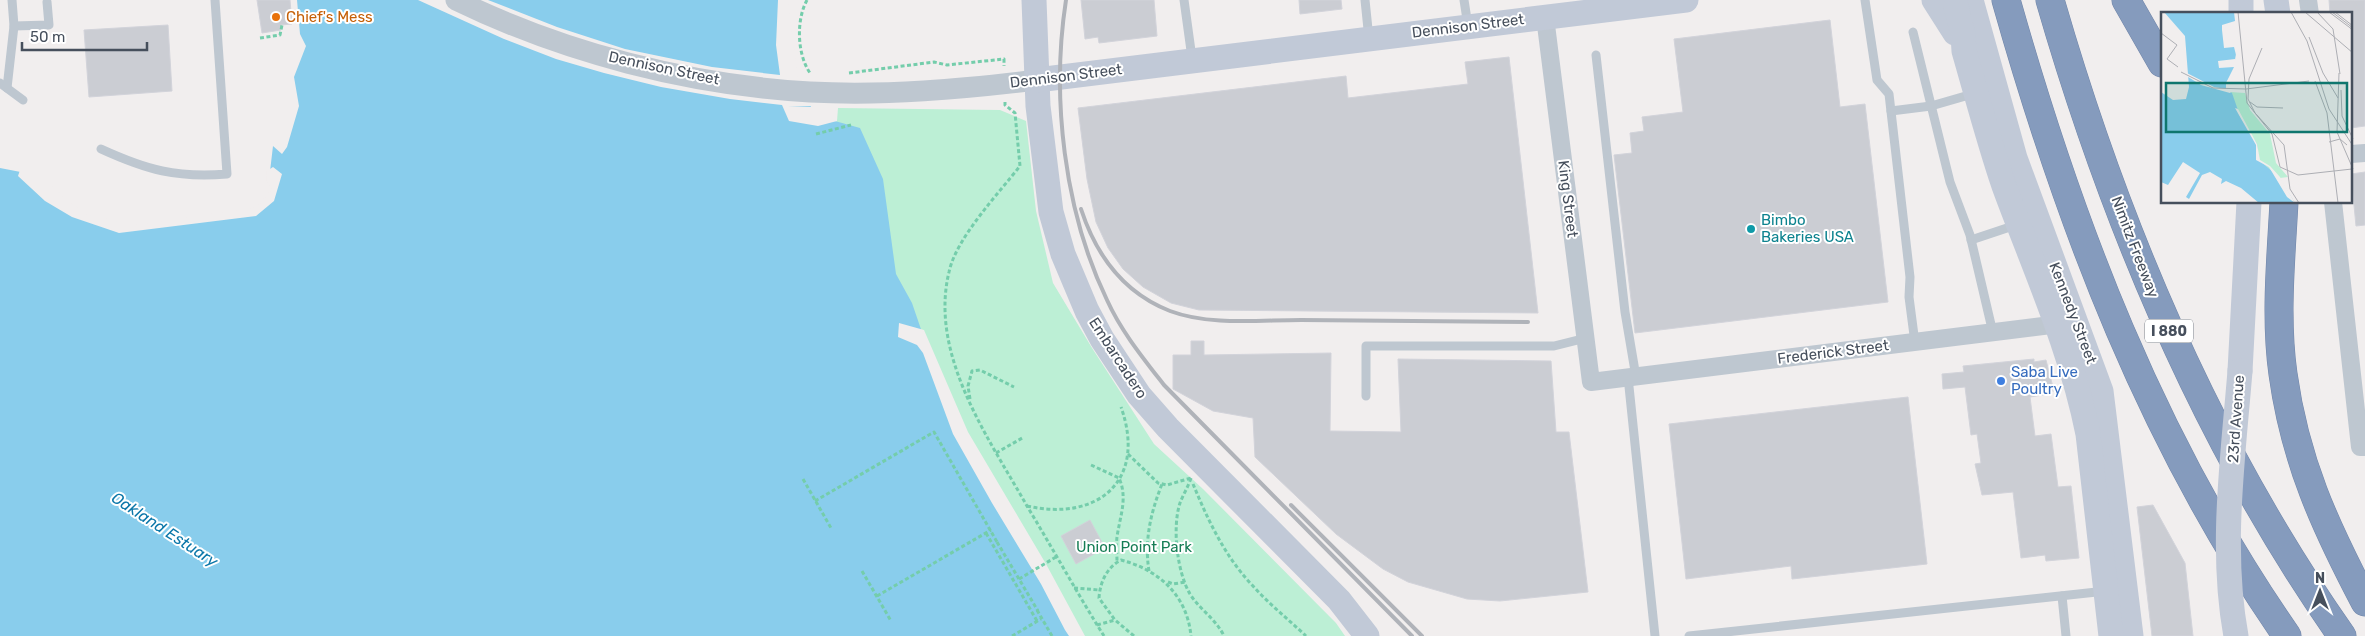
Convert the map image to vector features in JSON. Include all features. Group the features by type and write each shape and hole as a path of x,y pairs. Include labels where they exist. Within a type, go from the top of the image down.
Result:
{"highway":[{"name":"I 880","path":"2006,0 2045,131 2068,200 2122,339 2189,476 2230,548 2287,636"},
{"name":"Nimitz Freeway","path":"2050,0 2064,47 2113,190 2170,332 2199,394 2270,526 2342,636"},
{"path":"2126,0 2161,58"},
{"path":"2284,204 2279,305 2280,344 2283,374 2294,432 2310,489 2335,546 2365,602"}],"main road":[{"name":"Embarcadero","path":"1034,0 1042,154 1051,212 1063,254 1088,311 1120,367 1140,395 1168,428 1192,470 1339,600 1367,636"},
{"name":"Dennison Street","path":"1037,80 1369,39 1557,13 1686,0"},
{"path":"1934,0 1943,12 1964,51"},
{"name":"Kennedy Street","path":"1954,0 1963,35 1964,51 1976,93 2004,184 2019,224 2066,323 2090,357 2101,391 2116,590 2111,636"},
{"name":"Kennedy Street","path":"1971,0 2015,158 2066,323"},
{"name":"23rd Avenue","path":"2236,636 2229,577 2228,531 2240,371 2249,204"},
{"name":"Kennedy Street","path":"2116,590 2131,636"}],"street":[{"name":"Dennison Street","path":"456,0 525,30 583,50 636,65 752,86 809,92 865,93 935,91 1037,80"},
{"name":"King Street","path":"1557,13 1582,306 1591,382"},
{"path":"2352,154 2365,153"},
{"path":"2333,204 2362,447"},
{"name":"Frederick Street","path":"1591,382 2066,323"}],"lane":[{"path":"12,0 14,26 3,86 24,100"},
{"path":"101,149 147,168 178,176 227,174 215,0"},
{"path":"1184,0 1192,61"},
{"path":"1365,0 1369,39"},
{"path":"1464,0 1468,26"},
{"path":"1865,0 1877,80 1889,94 1910,277 1909,297 1915,342"},
{"path":"14,26 49,25 47,2"},
{"path":"1913,32 1950,182 1971,240 1993,333"},
{"path":"1596,55 1632,377 1655,636"},
{"path":"1891,111 1931,106 1976,93"},
{"path":"1971,240 2019,224"},
{"path":"1366,396 1366,346 1554,346 1586,338"},
{"path":"1689,636 2116,590"},
{"path":"2062,596 2066,636"}],"path":[{"path":"807,0 801,12 801,48 804,64 811,74 818,74"},
{"path":"260,38 280,35 282,25"},
{"path":"841,74 934,62 948,65 1004,58"},
{"path":"1015,113 1020,166 974,225 959,248 949,271 944,313 948,344 971,406 996,453 1104,636"},
{"path":"816,134 851,125"},
{"path":"971,406 968,386 972,371 980,370 1014,387"},
{"path":"1027,506 1057,511 1092,504 1105,497 1116,486 1127,454 1129,436 1118,398"},
{"path":"815,501 934,432 1052,636"},
{"path":"996,453 1024,437"},
{"path":"1127,454 1149,476 1162,484"},
{"path":"1092,465 1119,478"},
{"path":"1150,571 1146,551 1154,502 1162,484 1192,470"},
{"path":"1192,470 1180,504 1178,523 1180,570 1190,594 1219,624 1224,636"},
{"path":"1192,470 1212,526 1225,549 1253,586 1306,636"},
{"path":"1117,562 1117,539 1124,499 1119,478"},
{"path":"803,479 831,528"},
{"path":"877,596 991,530"},
{"path":"986,533 1037,621"},
{"path":"994,537 997,542"},
{"path":"1019,579 1056,557"},
{"path":"1131,636 1115,620 1099,598 1099,590 1105,574 1112,564 1121,560 1137,564 1150,571 1173,589 1184,608 1191,636"},
{"path":"862,571 891,621"},
{"path":"1165,581 1173,584 1186,582"},
{"path":"1074,588 1099,590"},
{"path":"1012,636 1042,618"},
{"path":"1097,626 1115,620"}],"green space":[{"name":"Union Point Park","path":"838,108 1000,110 1026,121 1036,211 1053,283 1092,348 1154,444 1203,489 1336,623 1345,636 1083,636 965,433 818,126 837,121"}],"water":[{"name":"Oakland Estuary","path":"297,0 786,0 795,82 817,116 860,128 883,179 896,274 912,303 925,341 965,433 1083,636 0,636 0,168 31,174 59,198 87,217 135,227 258,209 275,189 269,180 273,146 282,154 287,147 299,106 294,77 306,46 300,34"}],"pier":[{"path":"418,0 488,0 557,27 625,49 712,67 780,75 776,45 778,0 788,0 798,81 814,106 788,106 814,107 819,114 837,119 837,121 818,126 789,121 782,105 730,99 661,87 604,73 556,59 504,39"},
{"path":"273,167 282,174 274,201 256,216 119,233 72,217 45,201 18,176 20,170 32,172 57,189 61,196 88,215 135,225 257,207 272,189 266,180 267,171"},
{"path":"899,323 924,330 968,432 1046,564 1085,636 1069,636 1065,630 1041,584 953,434 923,353 917,345 898,337"}],"building":[{"name":"Chief's Mess","path":"257,0 290,0 292,24 281,25 281,30 262,33"},
{"path":"1081,0 1154,0 1157,36 1099,43 1098,37 1085,39"},
{"path":"1299,0 1341,0 1342,9 1300,14"},
{"path":"2329,0 2365,0 2365,126 2352,128 2352,12 2330,12"},
{"name":"Bimbo Bakeries USA","path":"1830,20 1840,107 1865,104 1888,302 1635,333 1614,155 1632,153 1630,133 1644,131 1642,117 1683,112 1674,39"},
{"path":"168,25 172,91 89,97 84,30"},
{"path":"1509,57 1538,313 1199,310 1171,303 1143,287 1123,269 1108,248 1096,222 1087,179 1078,108 1346,76 1348,98 1468,84 1465,62"},
{"path":"2365,172 2365,225 2356,226 2352,174"},
{"path":"1191,341 1204,341 1204,355 1331,353 1330,431 1401,432 1398,359 1551,361 1556,432 1569,432 1588,592 1500,601 1467,599 1408,582 1383,569 1336,534 1255,457 1253,418 1213,411 1173,389 1173,355 1191,355"},
{"path":"2034,359 2034,362 2046,360 2054,391 2049,391 2049,394 2030,397 2035,436 2051,434 2058,487 2071,486 2079,558 2046,561 2045,555 2021,558 2013,492 1982,495 1975,464 1981,463 1977,434 1971,435 1965,387 1943,389 1942,374 1964,372 1963,366"},
{"path":"1908,397 1927,564 1792,579 1791,566 1686,579 1669,424"},
{"path":"2153,505 2185,563 2193,636 2152,636 2137,507"},
{"path":"1090,520 1105,548 1076,564 1061,536"}],"railway":[{"path":"1066,0 1060,75 1061,114 1071,192 1092,266 1119,323 1164,385 1412,636"},
{"path":"1081,209 1087,226 1104,257 1126,283 1154,303 1185,316 1235,321 1528,322"},
{"path":"1291,505 1422,636"}],"place":[{"name":"Chief's Mess","path":"276,17"},
{"name":"Bimbo Bakeries USA","path":"1751,229"},
{"name":"Saba Live Poultry","path":"2001,381"}]}
